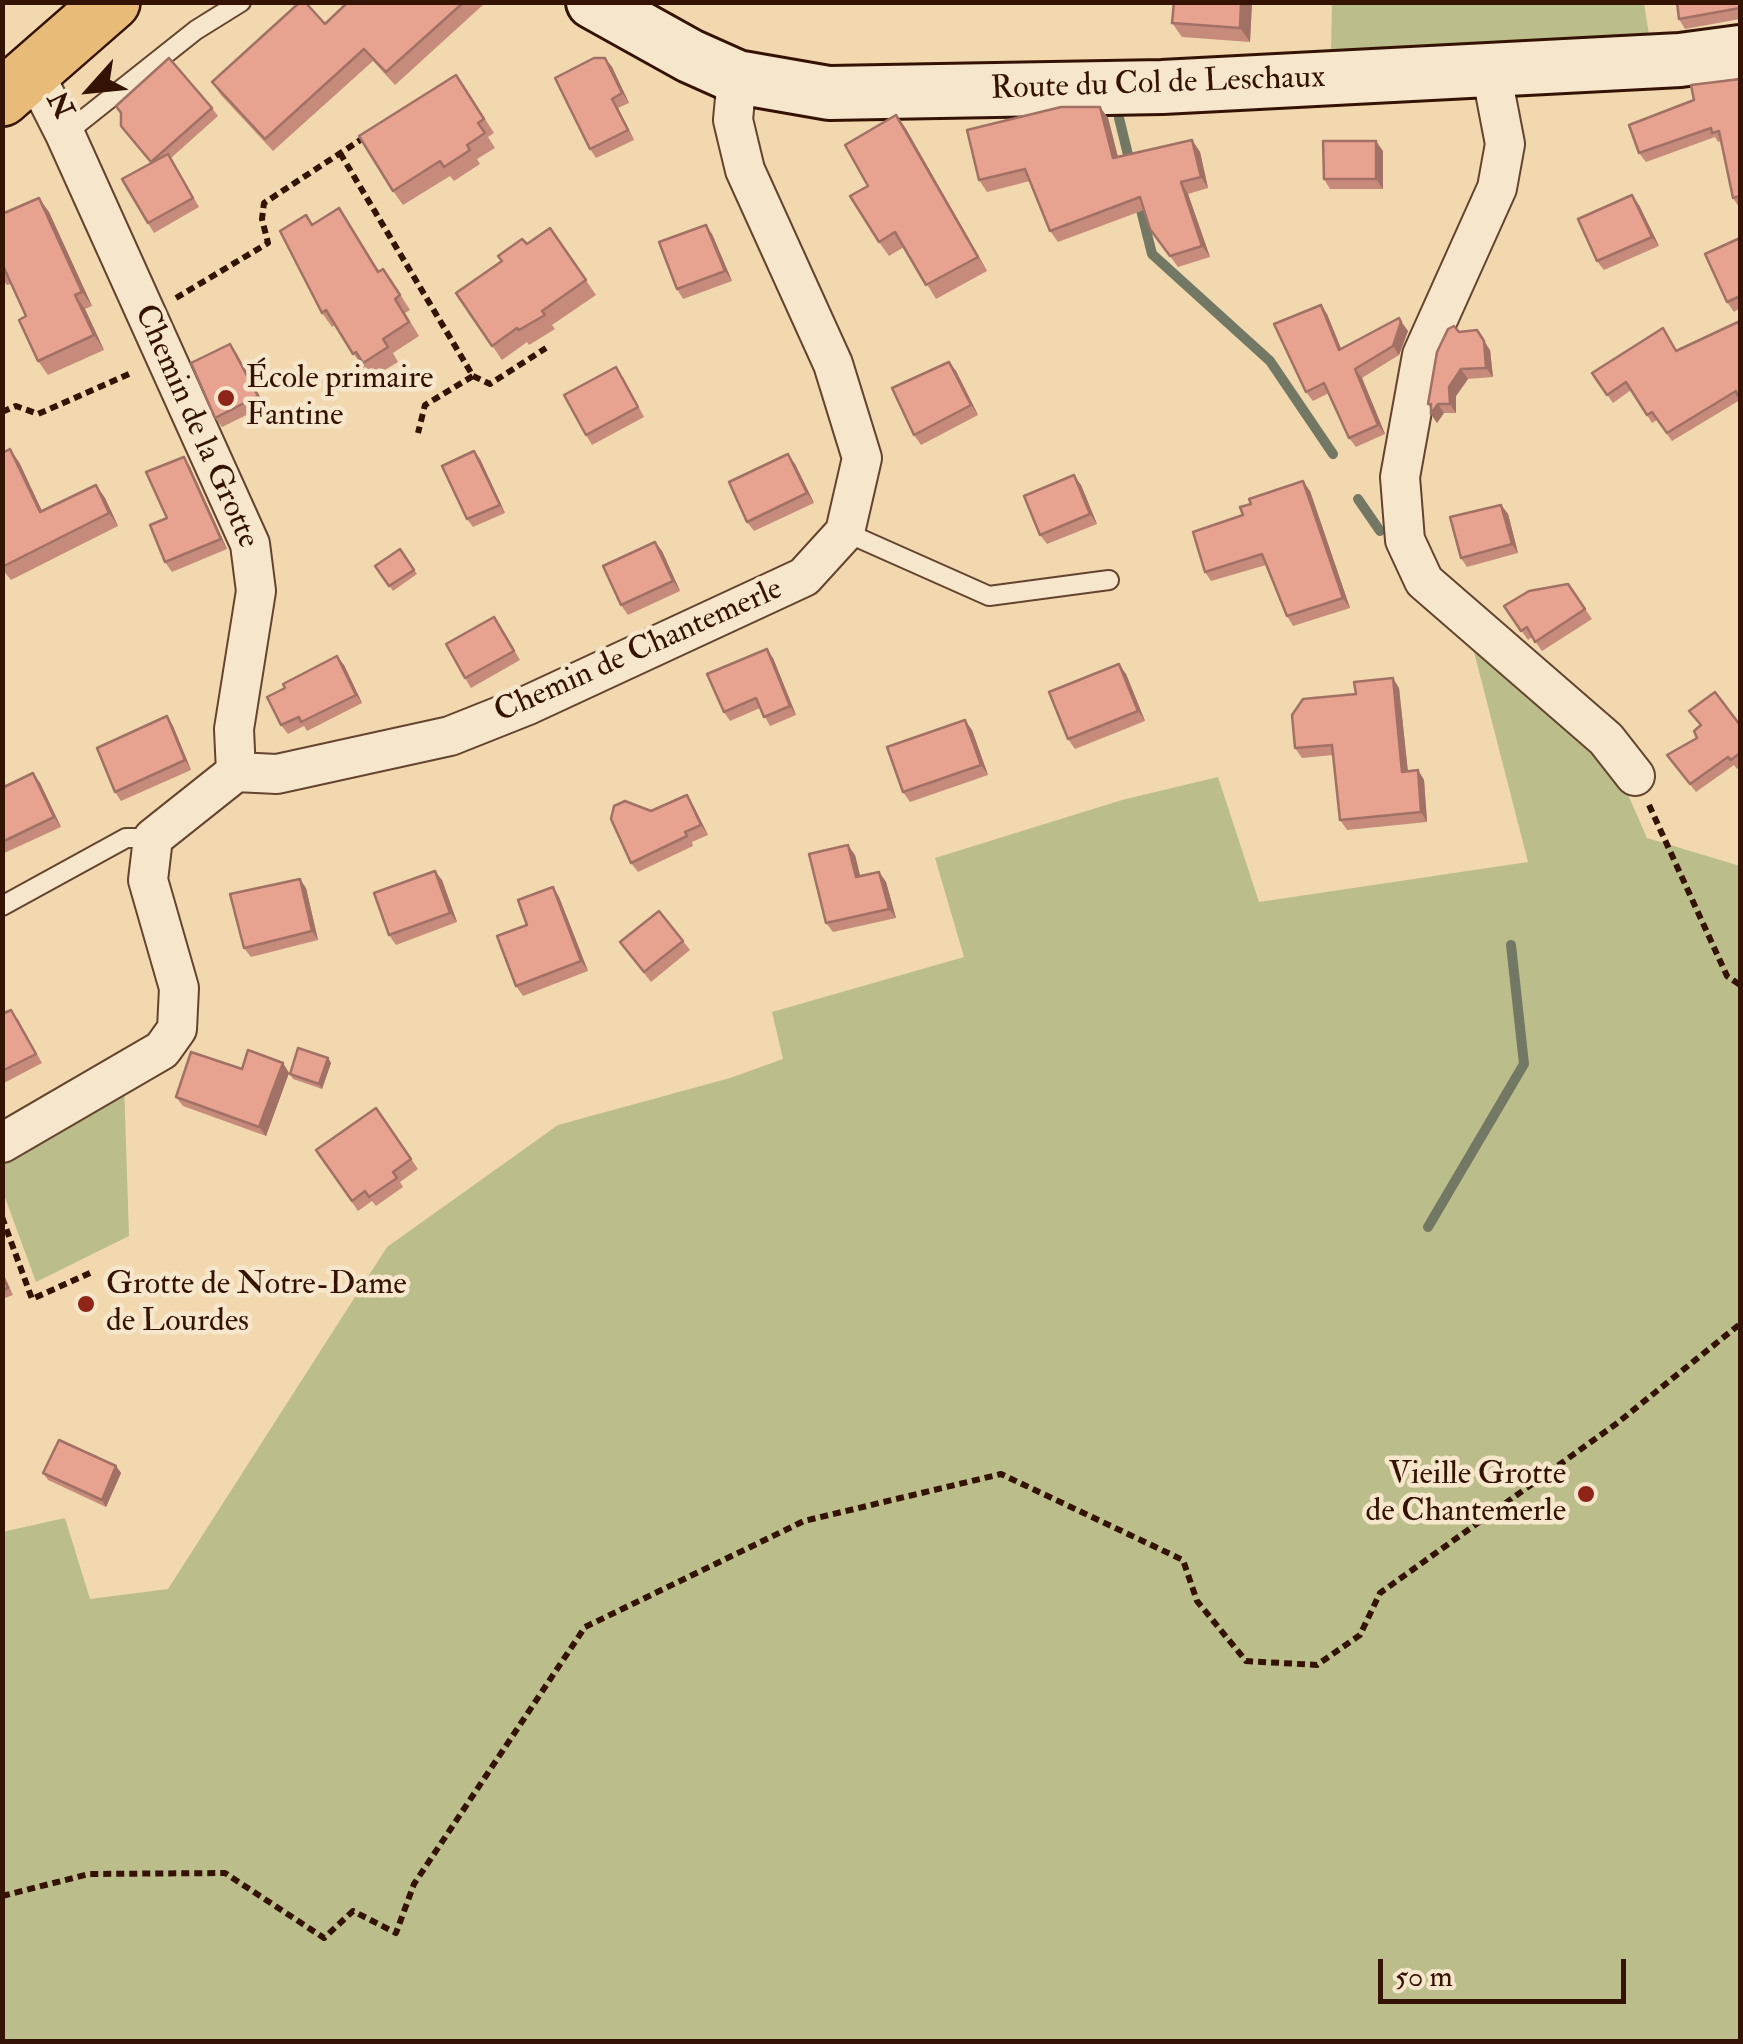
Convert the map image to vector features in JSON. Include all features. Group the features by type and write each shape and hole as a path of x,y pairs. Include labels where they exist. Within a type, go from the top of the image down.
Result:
{"main road":[{"path":"18,84 112,2"},
{"name":"Route du Col de Leschaux","path":"593,2 690,56 738,77 829,94 1162,87 1680,60 1740,52"}],"street":[{"path":"1490,71 1506,144 1497,188 1422,355 1400,477 1405,540 1424,581 1606,739 1635,776"},
{"name":"Chemin de Chantemerle","path":"236,772 277,774 450,736 482,724 804,578 845,532 862,458 834,364 745,170 733,120 738,77"},
{"name":"Chemin de la Grotte","path":"18,84 65,134 250,544 256,592 234,729 236,772"},
{"path":"2,1142 162,1050 177,1029 178,988 148,880 153,838 236,772"}],"lane":[{"path":"65,134 196,30 242,2"},
{"path":"845,532 990,596 1109,580"},
{"path":"2,906 126,838 153,838"}],"path":[{"path":"146,315 268,243 262,218 264,203 372,133"},
{"path":"340,154 473,376 490,384 546,348"},
{"path":"2,412 16,406 38,414 129,374"},
{"path":"418,434 426,406 473,376"},
{"path":"1635,776 1727,976 1740,984"},
{"path":"2,1216 32,1299 90,1274"},
{"path":"2,1896 89,1874 226,1872 324,1938 353,1911 396,1933 414,1884 585,1627 804,1521 1002,1474 1184,1560 1197,1600 1246,1661 1317,1665 1360,1635 1380,1592 1616,1424 1740,1324"}],"green space":[{"path":"1332,2 1644,3 1650,41 1331,53"},
{"path":"1473,648 1596,753 1622,781 1647,838 1740,866 1740,2041 3,2041 2,1532 65,1518 90,1599 168,1589 387,1247 558,1125 730,1078 783,1059 772,1012 964,957 935,858 1122,800 1218,777 1259,902 1528,862"},
{"path":"124,1082 129,1236 36,1282 3,1192 3,1158"}],"building":[{"path":"300,2 305,2 325,24 348,2 464,2 386,72 364,49 265,139 212,82"},
{"path":"1174,2 1241,2 1240,28 1172,23"},
{"path":"1677,2 1740,2 1740,8 1679,19"},
{"path":"169,58 212,108 151,162 121,126 121,113 116,106"},
{"path":"594,58 605,58 622,93 612,99 628,130 590,149 555,78"},
{"path":"456,75 484,119 478,123 485,133 467,145 470,150 444,167 440,161 393,191 359,136"},
{"path":"1740,79 1740,196 1733,198 1719,131 1712,133 1711,128 1639,153 1629,125 1694,100 1691,85"},
{"path":"1061,107 1100,107 1113,158 1192,140 1201,177 1181,182 1202,246 1170,256 1150,229 1140,197 1050,231 1025,169 979,180 967,130"},
{"path":"896,115 978,257 926,285 895,232 879,242 850,196 868,186 845,145"},
{"path":"1323,141 1376,141 1376,179 1324,179"},
{"path":"168,154 193,198 148,223 122,179"},
{"path":"1632,195 1652,237 1597,261 1578,219"},
{"path":"39,198 82,292 75,295 94,335 38,361 19,320 26,316 2,269 2,214"},
{"path":"339,208 378,272 383,269 400,295 395,299 409,322 383,339 388,347 363,363 356,352 353,354 326,310 322,313 280,231 306,215 312,225"},
{"path":"706,225 725,271 677,289 659,242"},
{"path":"550,228 586,280 542,311 545,315 492,346 456,293 502,261 498,256 522,239 527,244"},
{"path":"1740,238 1740,296 1727,302 1705,254"},
{"path":"1321,305 1339,350 1399,318 1401,322 1393,346 1355,369 1378,425 1349,438 1324,383 1306,392 1274,324"},
{"path":"1738,322 1740,395 1736,391 1667,433 1652,412 1647,415 1626,382 1607,395 1592,373 1663,328 1676,351"},
{"path":"1454,326 1459,332 1477,330 1484,341 1486,368 1461,369 1449,387 1450,404 1438,404 1431,414 1428,404 1437,352 1448,329"},
{"path":"230,344 258,396 215,418 191,363"},
{"path":"949,362 971,405 914,435 892,388"},
{"path":"616,367 638,407 586,435 564,395"},
{"path":"10,449 40,512 96,485 109,513 2,567 2,453"},
{"path":"474,451 500,505 467,519 442,466"},
{"path":"788,454 807,493 747,522 729,482"},
{"path":"184,457 221,539 165,562 150,525 167,518 146,472"},
{"path":"1074,475 1090,514 1040,535 1024,496"},
{"path":"1303,481 1343,598 1287,616 1262,554 1205,572 1193,532 1243,515 1240,507 1251,504 1249,499"},
{"path":"1501,505 1512,544 1461,558 1450,517"},
{"path":"655,542 673,581 621,605 603,566"},
{"path":"400,549 414,570 389,586 375,566"},
{"path":"1568,584 1585,609 1535,642 1527,627 1521,631 1504,606 1529,591"},
{"path":"494,617 514,651 465,678 446,644"},
{"path":"767,649 790,706 764,717 756,698 724,712 707,674"},
{"path":"337,656 356,695 301,722 299,717 281,725 267,697 285,688 283,684"},
{"path":"1119,664 1138,711 1068,739 1049,692"},
{"path":"1393,678 1402,772 1418,770 1421,812 1340,820 1332,745 1295,748 1292,715 1303,699 1356,694 1354,682"},
{"path":"1715,692 1740,725 1740,753 1690,784 1667,755 1697,738 1694,731 1701,725 1689,711"},
{"path":"167,716 185,760 115,792 97,748"},
{"path":"965,720 981,765 903,792 887,747"},
{"path":"33,773 54,817 2,842 2,788"},
{"path":"687,795 701,825 631,863 611,819 614,806 625,801 651,811"},
{"path":"848,845 856,877 879,872 889,909 826,923 809,854"},
{"path":"435,871 450,913 389,935 374,893"},
{"path":"300,879 312,931 244,948 230,894"},
{"path":"553,887 581,961 516,986 497,936 527,925 518,900"},
{"path":"659,911 683,941 644,972 620,942"},
{"path":"11,1010 36,1054 2,1071 2,1014"},
{"path":"298,1048 328,1058 319,1084 290,1074"},
{"path":"248,1050 283,1063 259,1127 176,1097 191,1052 242,1069"},
{"path":"376,1108 411,1159 393,1172 397,1178 369,1197 365,1191 352,1201 316,1150"},
{"path":"59,1440 116,1466 102,1500 43,1473"}],"waterway":[{"path":"1119,118 1131,167"},
{"path":"1138,198 1152,254 1270,361 1333,454"},
{"path":"1358,499 1380,531"},
{"path":"1428,1227 1524,1064 1511,945"}],"place":[{"name":"École primaire Fantine","path":"226,398"},
{"name":"Grotte de Notre-Dame de Lourdes","path":"86,1304"},
{"name":"Vieille Grotte de Chantemerle","path":"1586,1494"}]}
